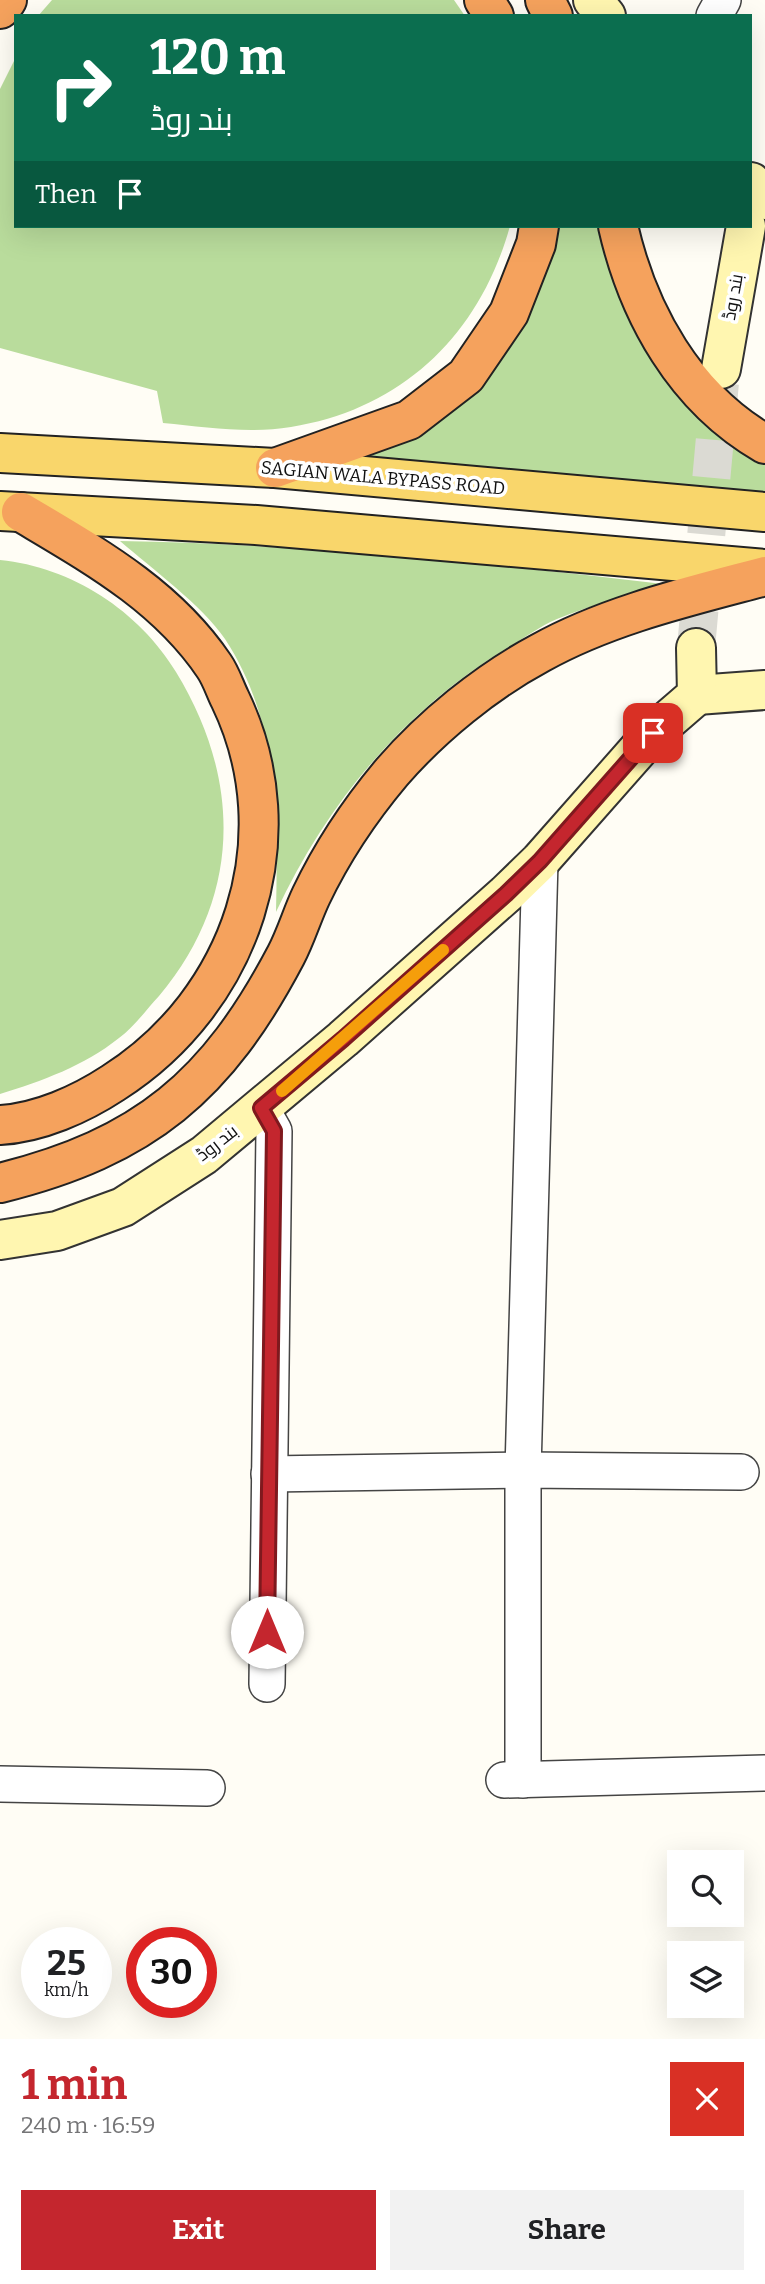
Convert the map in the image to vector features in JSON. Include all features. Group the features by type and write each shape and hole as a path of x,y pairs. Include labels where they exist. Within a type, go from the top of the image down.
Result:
{"highway":[{"path":"0,9 7,0"},
{"path":"275,468 409,420 466,376 509,313 540,228"},
{"path":"618,228 627,262 648,316 674,358 709,403 765,444"},
{"path":"0,1125 83,1102 136,1069 177,1031 209,991 239,929 258,866 260,803 248,735 215,667 170,612 135,582 10,512"},
{"path":"0,1184 56,1170 113,1145 174,1105 226,1052 287,953 337,847 366,804 393,771 435,729 485,689 540,653 644,609 765,576"}],"main road":[{"path":"593,0 604,14"},
{"name":"بند روڈ","path":"721,369 746,228"},
{"name":"SAGIAN WALA BYPASS ROAD","path":"0,453 275,468 765,512"},
{"path":"10,512 256,524 765,569"},
{"path":"696,648 696,695 765,690"},
{"name":"بند روڈ","path":"0,1240 57,1231 123,1207 204,1155 343,1039 540,861 653,733 696,695"}],"street":[{"path":"540,861 513,1780 765,1773"},
{"path":"261,1108 274,1131 267,1684"},
{"path":"269,1474 523,1470 741,1472"},
{"path":"0,1784 207,1788"}],"green space":[{"path":"52,0 454,0 464,14 40,14"},
{"path":"14,61 14,228 509,228 497,265 479,300 457,332 431,360 402,384 368,403 331,418 291,427 227,429 163,423 157,391 0,348 0,89"},
{"path":"538,228 619,228 648,316 765,444 765,511 477,487 319,450 466,376"},
{"path":"120,541 256,546 392,556 663,584 551,622 469,673 434,701 402,730 344,797 296,872 276,912 272,771 256,703 243,670 225,639 204,614"},
{"path":"0,560 27,564 78,582 123,612 161,650 198,713 213,754 222,796 223,837 218,878 206,919 186,958 140,1018 124,1034 92,1057 47,1078 0,1094"}],"tunnel":[{"path":"696,648 720,382"}],"slow traffic":[{"path":"282,1091 443,950"}],"route":[{"path":"267,1632 274,1131 261,1108 506,894 540,861 653,733"}]}
